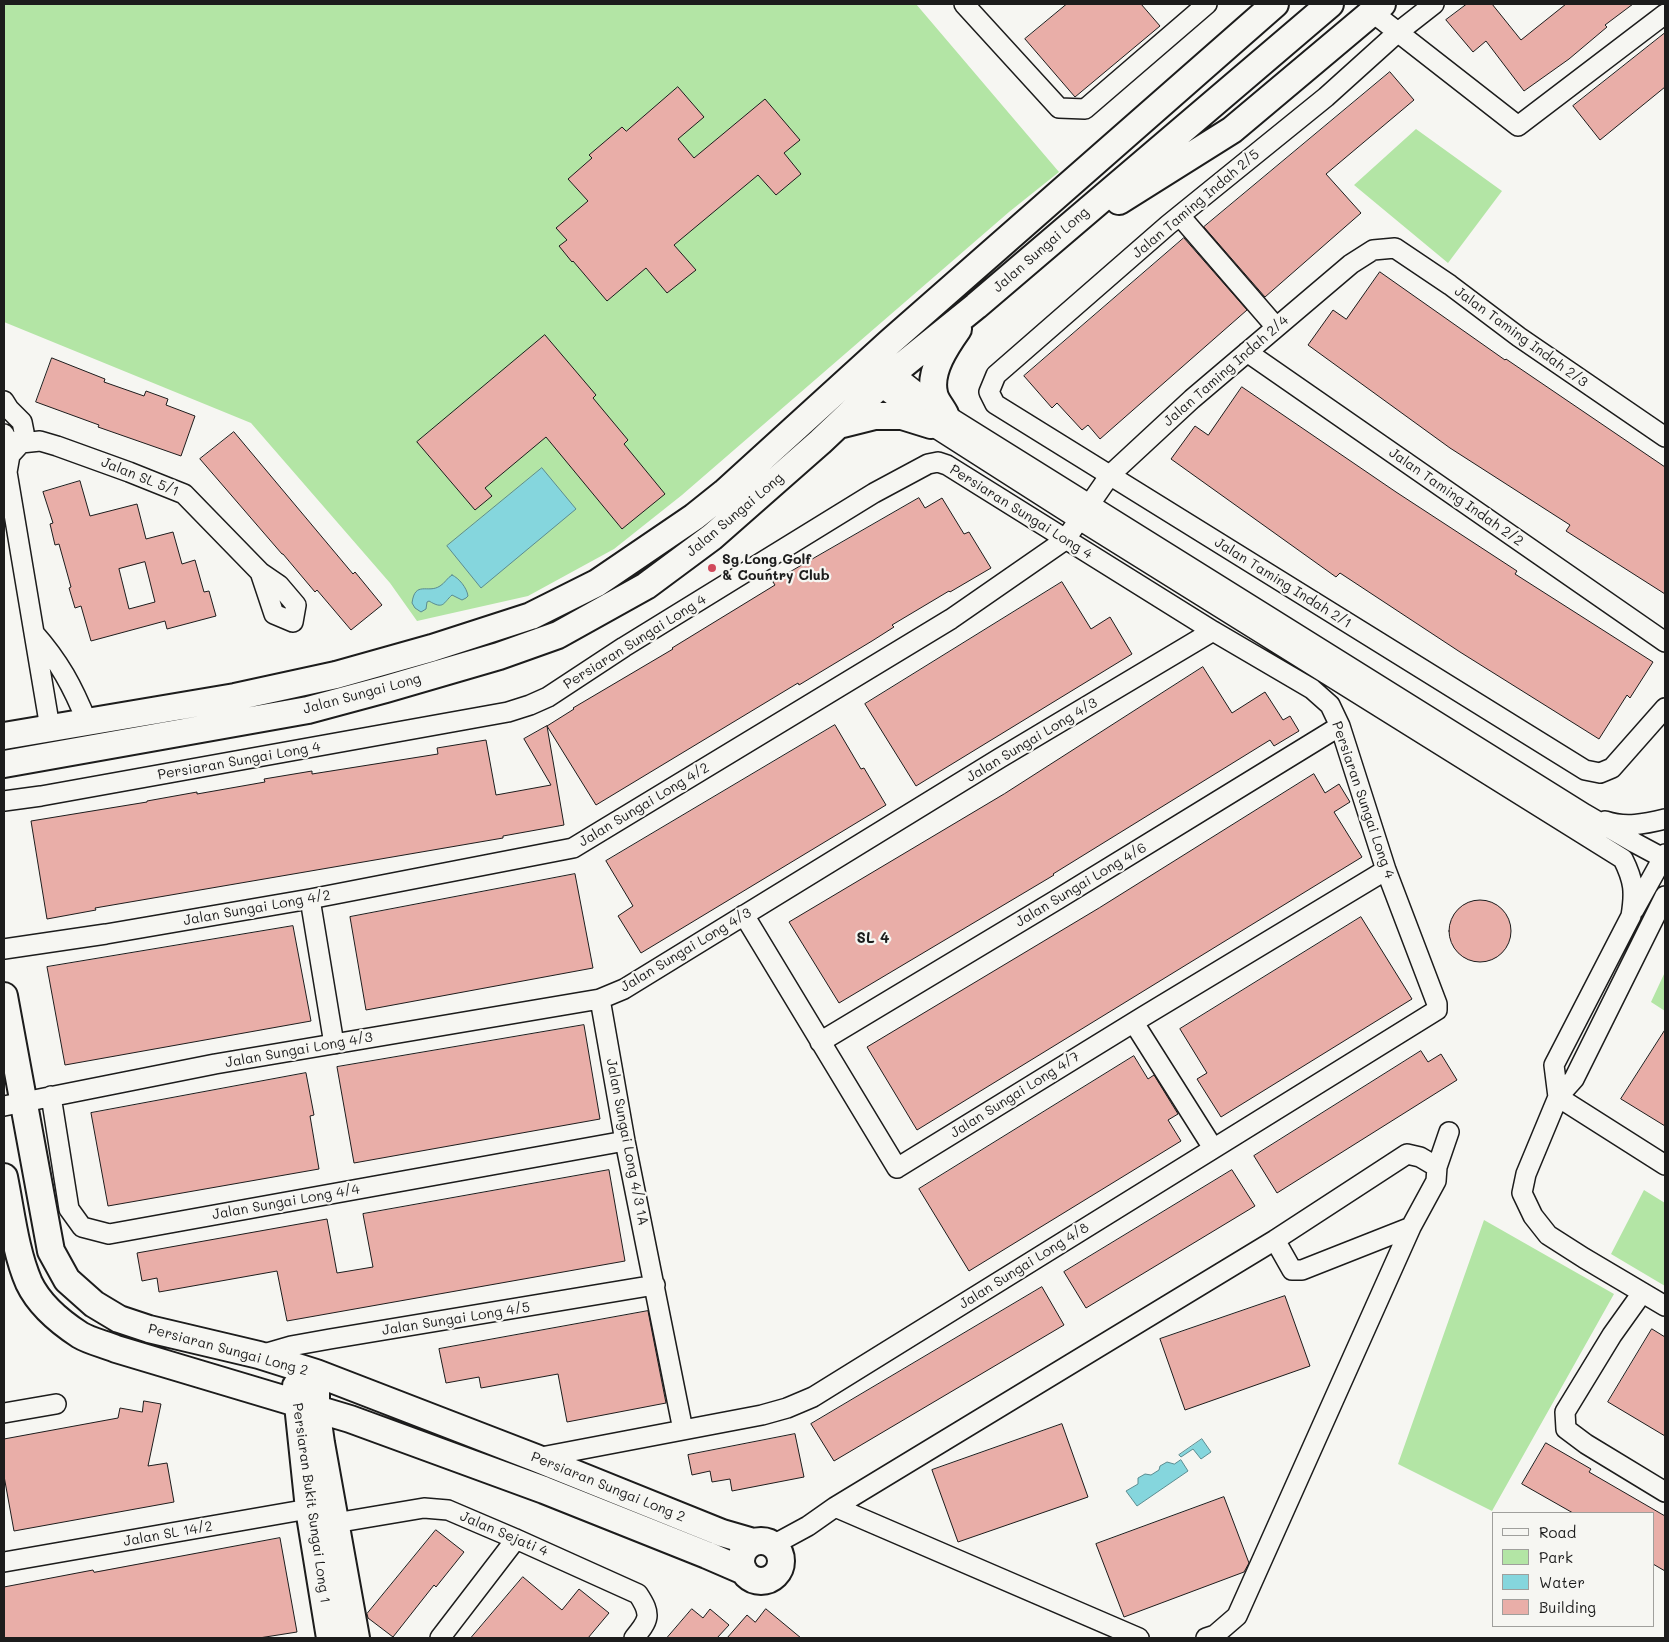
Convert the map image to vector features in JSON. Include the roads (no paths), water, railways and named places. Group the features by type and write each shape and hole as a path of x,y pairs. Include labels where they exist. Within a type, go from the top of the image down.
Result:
{"street":[{"path":"964,4 1058,108 1066,109 1085,109 1207,4"},
{"name":"Jalan Sungai Long","path":"4,764 308,710 386,689 516,650 558,635 646,586 712,537 836,426 876,376 890,342 1275,4"},
{"name":"Jalan Sungai Long","path":"4,736 235,697 336,675 432,648 530,616 597,583 694,517 876,376 976,306 1330,4"},
{"name":"Jalan Taming Indah 2/5","path":"996,375 1180,216 1326,97 1397,33 1434,4"},
{"path":"1038,253 1232,130 1377,8 1397,33 1518,126 1665,14"},
{"path":"1180,216 1276,326"},
{"name":"Jalan Taming Indah 2/3","path":"1373,250 1395,248 1665,438"},
{"name":"Jalan Taming Indah 2/4","path":"1089,503 1110,475 1192,399 1351,264 1373,250"},
{"path":"938,419 934,394 934,371 952,338 976,306"},
{"name":"Jalan Taming Indah 2/2","path":"1247,352 1665,642"},
{"name":"Jalan Taming Indah 2/1","path":"996,375 989,392 995,404 1585,770 1600,773 1612,768 1665,708"},
{"path":"876,376 1078,520 1622,859 1663,864"},
{"path":"4,401 22,422 24,432 20,443 10,456 7,472 50,728"},
{"path":"836,426 875,416 938,419 1089,503 1635,844 1663,864"},
{"path":"4,434 8,441 20,443"},
{"name":"Jalan SL 5/1","path":"20,443 40,441 57,446 184,494 260,572"},
{"path":"767,488 772,455 791,460 804,456"},
{"name":"Persiaran Sungai Long 4","path":"4,801 42,796 426,728 508,712 530,705 548,697 624,647 874,493 928,464 938,462 947,465 1212,631 1312,689 1330,705 1340,726 1386,870 1437,1004 1437,1010"},
{"name":"Jalan Sungai Long 4/2","path":"4,948 106,934 310,899 573,848 951,619 1065,540 1089,503"},
{"name":"Jalan Sungai Long 4/3","path":"13,1104 214,1064 600,998 624,989 1212,631"},
{"path":"34,633 51,652 62,669 76,695 87,722"},
{"name":"Jalan Sungai Long 4/6","path":"820,1042 1340,726"},
{"path":"1585,814 1610,823 1626,825 1638,825 1665,819"},
{"path":"1622,859 1631,875 1633,885 1634,896 1631,916"},
{"path":"1558,1097 1554,1065 1631,916 1663,864"},
{"name":"Jalan Sungai Long 4/7","path":"744,915 897,1168 1386,870"},
{"path":"1665,896 1574,1079 1558,1097 1526,1174 1522,1193 1533,1216 1548,1235 1665,1306"},
{"path":"310,899 334,1044"},
{"name":"Persiaran Sungai Long 2","path":"4,996 13,1104 51,1251 67,1280 94,1304 119,1319 149,1329 259,1355 305,1370 547,1462 722,1532 763,1543"},
{"name":"Jalan Sungai Long 4/3 1A","path":"600,998 625,1141 683,1430"},
{"name":"Jalan Sungai Long 4/8","path":"547,1462 582,1448 762,1415 787,1408 813,1397 1437,1010"},
{"path":"1134,1022 1213,1148"},
{"name":"Jalan Sungai Long 4/4","path":"51,1096 69,1209 82,1227 108,1234 625,1141"},
{"path":"1558,1097 1665,1165"},
{"path":"1206,1638 1215,1635 1237,1616 1411,1227 1436,1181 1437,1167 1450,1132"},
{"path":"763,1543 778,1549 781,1562 780,1568 772,1577 766,1580 753,1579 744,1571 741,1563 742,1554 746,1547 763,1543 808,1526 835,1507 1275,1240 1407,1154 1420,1157 1437,1167"},
{"name":"Persiaran Sungai Long 2","path":"4,1178 20,1257 29,1284 55,1316 81,1336 116,1349 350,1419 544,1490 744,1571"},
{"path":"1275,1240 1292,1270 1302,1270 1411,1227"},
{"name":"Jalan Sungai Long 4/5","path":"259,1355 310,1343 654,1285"},
{"path":"1642,1293 1612,1335 1565,1412 1566,1429 1586,1444 1665,1492"},
{"name":"Persiaran Bukit Sungai Long 1","path":"305,1370 306,1405 322,1516 356,1638"},
{"path":"4,1414 56,1404"},
{"name":"Persiaran Bukit Sungai Long 1","path":"306,1405 321,1443 322,1516 330,1638"},
{"path":"321,1443 325,1434 337,1423 350,1419"},
{"path":"544,1490 547,1462"},
{"path":"835,1507 1139,1638"},
{"name":"Jalan Sejati 4","path":"322,1516 424,1508 448,1510 638,1594 647,1606 647,1623 634,1638"},
{"name":"Jalan SL 14/2","path":"4,1562 322,1516"},
{"path":"440,1638 516,1539"}],"water":[{"path":"542,468 576,509 481,588 447,546"},
{"path":"452,575 464,587 468,596 466,598 462,600 452,595 440,605 427,602 426,609 421,612 415,608 412,603 416,592 440,586"},
{"path":"1202,1439 1211,1452 1201,1459 1193,1449 1181,1457 1179,1455"},
{"path":"1181,1460 1188,1471 1137,1506 1126,1491 1138,1484 1138,1478 1145,1474 1151,1475 1167,1462 1174,1464"}],"place":[{"name":"Sg Long Golf & Country Club","path":"712,568"}],"district":[{"name":"SL 4","path":"873,938"}]}
